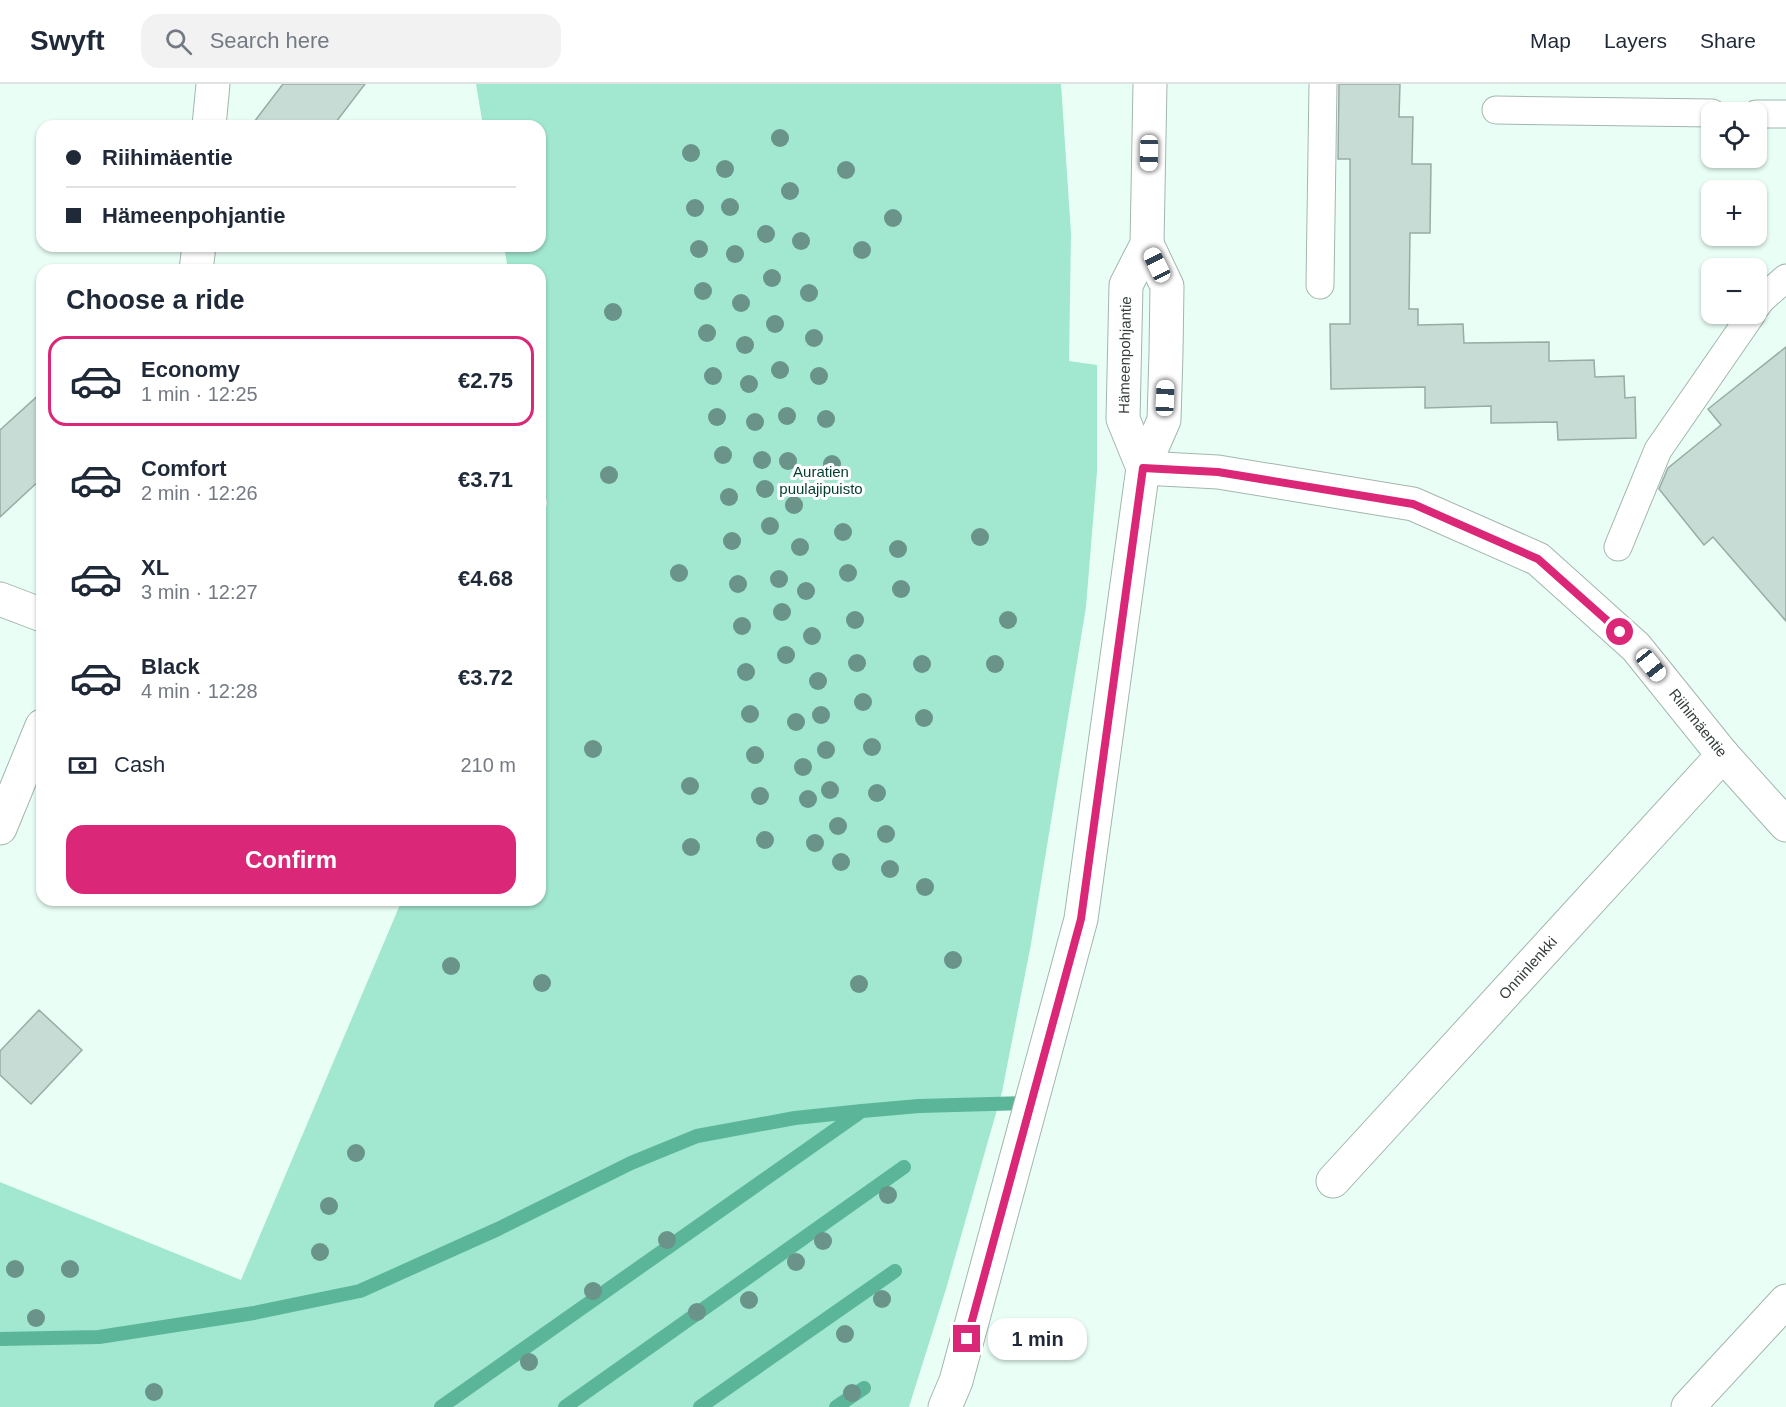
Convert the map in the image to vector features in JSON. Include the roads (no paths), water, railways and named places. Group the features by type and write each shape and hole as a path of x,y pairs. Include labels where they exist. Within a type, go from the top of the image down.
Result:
{"street":[{"path":"210,120 213,84"},
{"name":"Hämeenpohjantie","path":"1143,468 1123,419 1126,285 1147,244 1150,84"},
{"path":"945,1407 956,1382 1081,919 1143,468"},
{"name":"Riihimäentie","path":"1143,468 1218,472 1413,504 1538,559 1636,647 1723,755 1786,825"},
{"path":"0,599 36,613"},
{"path":"0,828 36,741"},
{"name":"Onninlenkki","path":"1333,1181 1723,755"},
{"path":"1688,1407 1786,1301"}],"lane":[{"path":"1320,285 1323,84"},
{"path":"1496,110 1701,113"},
{"path":"1767,114 1786,114"},
{"path":"1767,294 1786,278"},
{"path":"1618,547 1658,450 1745,324"}],"waterway":[{"path":"0,1339 99,1337 254,1313 360,1291 498,1229 631,1163 697,1136 795,1118 862,1111 919,1106 1031,1103"},
{"path":"441,1407 859,1113"},
{"path":"565,1407 904,1167"},
{"path":"700,1407 895,1271"},
{"path":"836,1407 864,1388"}],"park label":[{"name":"Auratien puulajipuisto","path":"821,480"}]}
